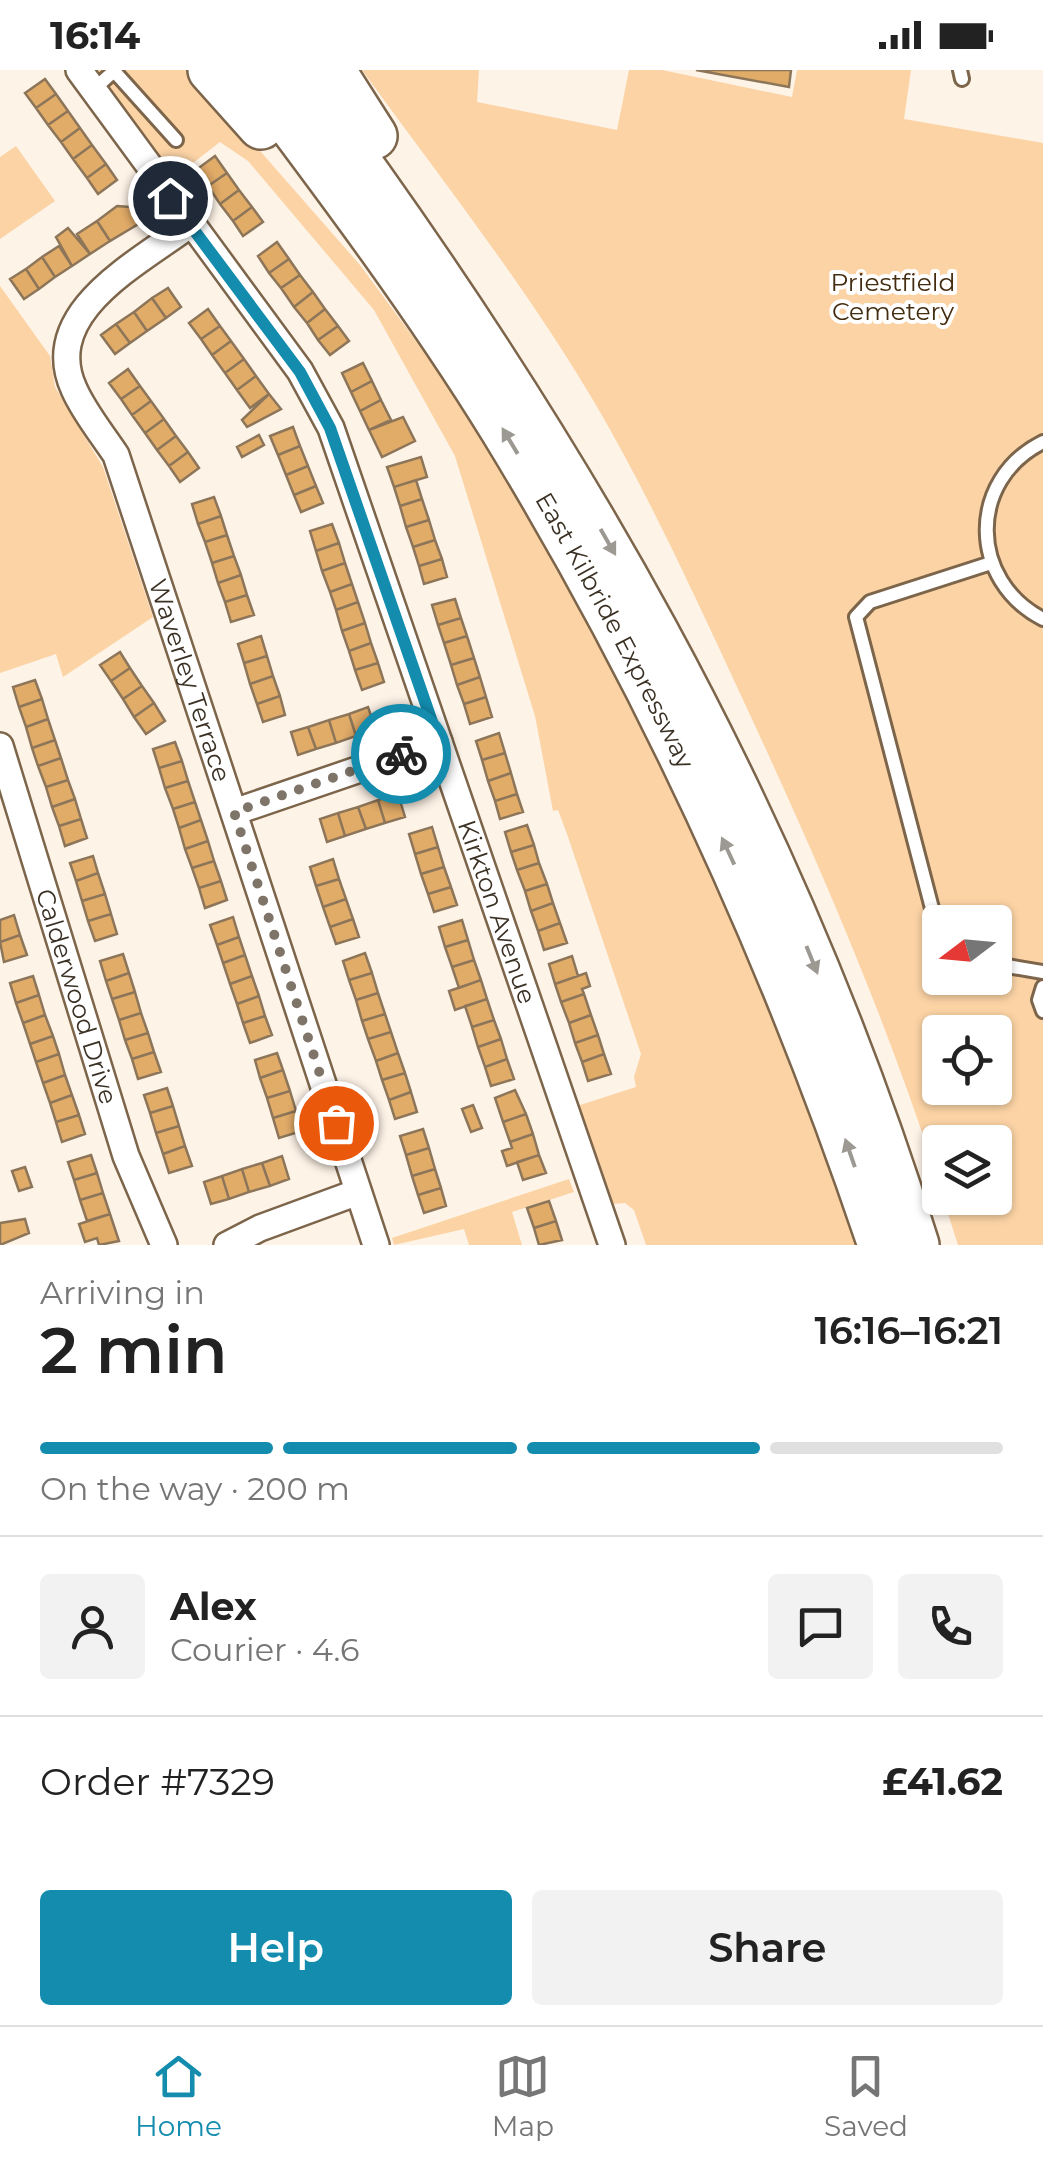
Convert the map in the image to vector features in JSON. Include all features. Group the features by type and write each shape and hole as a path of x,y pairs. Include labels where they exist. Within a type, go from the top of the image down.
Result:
{"highway":[{"path":"211,70 467,374"},
{"name":"East Kilbride Expressway","path":"250,70 397,270 467,374 564,532 702,795 787,986 881,1245"},
{"name":"East Kilbride Expressway","path":"292,70 443,278 540,428 631,582 736,786 846,1045 916,1245"},
{"path":"332,70 493,318 540,428"}],"street":[{"name":"Kirkton Avenue","path":"86,80 188,225 300,372 330,428 612,1245"},
{"name":"Waverley Terrace","path":"188,225 96,295 69,335 66,358 73,388 116,455 376,1245"},
{"path":"234,812 439,742"},
{"name":"Calderwood Drive","path":"0,746 7,792 126,1156 154,1232 164,1245"},
{"path":"227,1245 260,1228 358,1192"}],"lane":[{"path":"86,80 114,71 176,140"},
{"path":"1043,442 1012,464 992,494 985,526 991,562 1015,600 1043,619"},
{"path":"931,905 856,617 870,602 991,562"},
{"path":"1012,967 1043,972"},
{"path":"1043,988 1043,1010"}],"green space":[{"path":"93,70 189,70 360,265 489,440 655,739 754,957 861,1245 646,1245 634,1210 625,1203 612,1204 577,1106 636,1087 634,1077 641,1054 567,834 558,810 553,811 535,716 455,456 374,310 248,161 220,142 171,180"},
{"name":"Priestfield Cemetery","path":"362,70 479,70 477,102 617,130 629,70 662,70 792,97 797,70 911,70 904,119 1043,143 1043,1245 958,1245 948,1215 1012,1215 1012,1125 922,1125 922,1132 821,873 653,510 596,405 483,235"},
{"path":"16,146 55,201 0,239 0,157"},
{"path":"0,286 50,356 55,387 103,467 153,617 63,677 56,654 0,673"},
{"path":"569,1179 574,1192 512,1212 522,1245 469,1245 464,1229 394,1245 392,1238"}],"building":[{"path":"696,70 791,70 789,87"},
{"path":"45,79 56,94 36,108 25,93"},
{"path":"56,94 68,111 48,125 36,108"},
{"path":"68,111 80,128 61,142 48,125"},
{"path":"80,128 92,145 73,159 61,142"},
{"path":"92,145 106,164 87,178 73,159"},
{"path":"215,156 227,173 208,186 196,170"},
{"path":"106,164 117,180 98,194 87,178"},
{"path":"227,173 239,190 220,204 208,186"},
{"path":"239,190 252,207 233,221 220,204"},
{"path":"117,206 130,207 140,223 110,241 97,221"},
{"path":"252,207 263,222 243,236 233,221"},
{"path":"97,221 110,241 90,254 77,234"},
{"path":"68,228 90,254 72,266 56,237"},
{"path":"277,242 289,259 269,273 258,256"},
{"path":"59,246 72,266 55,277 42,257"},
{"path":"42,257 55,277 39,289 26,269"},
{"path":"289,259 300,275 281,288 269,273"},
{"path":"26,269 39,289 24,299 10,279"},
{"path":"300,275 313,292 294,307 281,288"},
{"path":"168,288 181,307 166,318 152,298"},
{"path":"313,292 325,309 307,323 294,307"},
{"path":"152,298 166,318 147,331 134,312"},
{"path":"208,309 220,326 201,339 189,323"},
{"path":"325,309 338,326 318,340 307,323"},
{"path":"134,312 147,331 130,343 116,324"},
{"path":"116,324 130,343 115,354 101,335"},
{"path":"220,326 231,341 212,355 201,339"},
{"path":"338,326 349,341 330,355 318,340"},
{"path":"231,341 244,359 225,373 212,355"},
{"path":"244,359 256,376 237,390 225,373"},
{"path":"363,363 372,381 351,392 342,373"},
{"path":"128,369 140,386 121,399 109,383"},
{"path":"256,376 269,394 250,408 237,390"},
{"path":"372,381 381,400 360,411 351,392"},
{"path":"140,386 151,401 132,415 121,399"},
{"path":"269,394 281,409 247,427 242,420"},
{"path":"381,400 391,420 369,430 360,411"},
{"path":"151,401 164,419 145,433 132,415"},
{"path":"403,417 415,441 382,457 369,430"},
{"path":"164,419 176,436 157,450 145,433"},
{"path":"293,427 300,446 278,455 270,436"},
{"path":"259,435 264,445 242,457 237,447"},
{"path":"176,436 188,452 169,466 157,450"},
{"path":"300,446 308,466 286,475 278,455"},
{"path":"188,452 199,468 180,482 169,466"},
{"path":"421,457 427,477 394,487 387,467"},
{"path":"308,466 316,486 294,495 286,475"},
{"path":"416,480 422,499 400,506 394,487"},
{"path":"316,486 323,503 301,512 294,495"},
{"path":"214,497 221,516 198,524 192,504"},
{"path":"422,499 429,520 406,527 400,506"},
{"path":"221,516 227,535 205,542 198,524"},
{"path":"429,520 435,540 413,547 406,527"},
{"path":"332,524 339,543 316,551 310,531"},
{"path":"227,535 234,556 212,563 205,542"},
{"path":"435,540 442,559 419,566 413,547"},
{"path":"339,543 345,563 322,571 316,551"},
{"path":"234,556 241,575 218,583 212,563"},
{"path":"442,559 447,577 424,584 419,566"},
{"path":"345,563 352,584 330,592 322,571"},
{"path":"241,575 247,595 225,602 218,583"},
{"path":"352,584 358,602 336,610 330,592"},
{"path":"247,595 254,615 231,622 225,602"},
{"path":"455,599 461,618 438,625 432,605"},
{"path":"358,602 365,623 342,631 336,610"},
{"path":"461,618 467,636 444,643 438,625"},
{"path":"365,623 371,643 349,651 342,631"},
{"path":"261,636 267,656 244,663 238,644"},
{"path":"467,636 474,658 451,665 444,643"},
{"path":"371,643 378,663 355,670 349,651"},
{"path":"120,652 130,668 111,681 100,665"},
{"path":"267,656 273,676 250,684 244,663"},
{"path":"474,658 480,677 457,685 451,665"},
{"path":"378,663 384,682 362,690 355,670"},
{"path":"130,668 142,686 123,699 111,681"},
{"path":"273,676 280,696 257,704 250,684"},
{"path":"480,677 486,697 464,704 457,685"},
{"path":"35,680 42,699 19,707 13,687"},
{"path":"142,686 154,703 134,717 123,699"},
{"path":"280,696 285,715 263,722 257,704"},
{"path":"486,697 492,717 470,724 464,704"},
{"path":"42,699 48,719 26,727 19,707"},
{"path":"154,703 165,721 146,734 134,717"},
{"path":"368,707 376,730 356,736 349,714"},
{"path":"349,714 356,736 336,743 329,720"},
{"path":"48,719 55,740 32,748 26,727"},
{"path":"329,720 336,743 316,749 308,727"},
{"path":"308,727 316,749 298,755 291,732"},
{"path":"499,733 505,753 482,760 476,741"},
{"path":"55,740 61,758 38,766 32,748"},
{"path":"175,742 182,761 159,768 153,749"},
{"path":"505,753 511,773 488,781 482,760"},
{"path":"61,758 68,780 46,787 38,766"},
{"path":"182,761 188,781 165,788 159,768"},
{"path":"511,773 517,794 495,801 488,781"},
{"path":"68,780 75,799 52,807 46,787"},
{"path":"188,781 195,802 173,809 165,788"},
{"path":"398,794 405,817 385,823 378,800"},
{"path":"517,794 523,812 500,819 495,801"},
{"path":"75,799 81,819 59,826 52,807"},
{"path":"378,800 385,823 366,829 358,807"},
{"path":"195,802 201,820 179,828 173,809"},
{"path":"358,807 366,829 345,836 338,813"},
{"path":"338,813 345,836 327,842 320,819"},
{"path":"81,819 87,838 65,846 59,826"},
{"path":"201,820 208,841 185,849 179,828"},
{"path":"527,825 534,845 511,852 505,832"},
{"path":"432,827 438,847 415,854 409,834"},
{"path":"208,841 214,861 192,868 185,849"},
{"path":"534,845 539,863 517,870 511,852"},
{"path":"438,847 444,867 421,874 415,854"},
{"path":"93,856 98,873 76,881 70,863"},
{"path":"333,859 339,879 316,886 310,867"},
{"path":"214,861 221,881 199,888 192,868"},
{"path":"539,863 547,884 525,891 517,870"},
{"path":"444,867 451,887 428,894 421,874"},
{"path":"98,873 105,894 82,901 76,881"},
{"path":"339,879 346,899 323,907 316,886"},
{"path":"221,881 227,900 205,908 199,888"},
{"path":"547,884 553,903 531,911 525,891"},
{"path":"451,887 457,905 434,912 428,894"},
{"path":"105,894 111,914 88,921 82,901"},
{"path":"346,899 353,919 330,927 323,907"},
{"path":"553,903 560,923 538,931 531,911"},
{"path":"111,914 117,934 95,941 88,921"},
{"path":"14,915 20,935 0,942 0,920"},
{"path":"233,917 239,937 217,945 210,925"},
{"path":"353,919 359,937 336,944 330,927"},
{"path":"462,920 468,940 445,947 439,927"},
{"path":"560,923 567,943 544,950 538,931"},
{"path":"20,935 27,955 4,962 0,942"},
{"path":"239,937 245,955 223,963 217,945"},
{"path":"468,940 474,960 452,967 445,947"},
{"path":"365,953 372,973 349,980 343,961"},
{"path":"123,954 129,973 106,981 100,961"},
{"path":"245,955 252,976 230,984 223,963"},
{"path":"572,956 578,976 555,984 549,964"},
{"path":"474,960 481,980 459,988 452,967"},
{"path":"129,973 135,992 112,999 106,981"},
{"path":"372,973 378,993 356,1000 349,980"},
{"path":"586,973 590,986 582,989 584,994 561,1002 555,984"},
{"path":"33,976 39,995 16,1003 10,983"},
{"path":"252,976 259,996 237,1004 230,984"},
{"path":"481,980 487,999 455,1010 449,991"},
{"path":"135,992 141,1013 119,1020 112,999"},
{"path":"378,993 385,1014 362,1021 356,1000"},
{"path":"584,994 591,1015 569,1023 561,1002"},
{"path":"39,995 45,1015 23,1023 16,1003"},
{"path":"259,996 265,1016 243,1023 237,1004"},
{"path":"487,999 494,1020 472,1027 465,1006"},
{"path":"141,1013 148,1033 125,1040 119,1020"},
{"path":"385,1014 391,1032 368,1039 362,1021"},
{"path":"45,1015 53,1036 30,1044 23,1023"},
{"path":"591,1015 598,1035 575,1043 569,1023"},
{"path":"265,1016 272,1035 250,1043 243,1023"},
{"path":"494,1020 501,1039 478,1047 472,1027"},
{"path":"391,1032 398,1053 376,1061 368,1039"},
{"path":"148,1033 154,1052 132,1059 125,1040"},
{"path":"598,1035 604,1054 582,1062 575,1043"},
{"path":"53,1036 59,1054 36,1062 30,1044"},
{"path":"501,1039 507,1059 485,1067 478,1047"},
{"path":"154,1052 161,1072 138,1079 132,1059"},
{"path":"277,1053 283,1070 260,1078 255,1060"},
{"path":"398,1053 405,1073 382,1080 376,1061"},
{"path":"59,1054 65,1075 43,1083 36,1062"},
{"path":"604,1054 611,1074 588,1081 582,1062"},
{"path":"507,1059 514,1079 491,1086 485,1067"},
{"path":"283,1070 290,1091 267,1098 260,1078"},
{"path":"405,1073 411,1092 389,1100 382,1080"},
{"path":"65,1075 72,1095 50,1103 43,1083"},
{"path":"167,1088 173,1106 150,1113 144,1095"},
{"path":"515,1090 526,1114 503,1122 495,1098"},
{"path":"290,1091 296,1111 273,1118 267,1098"},
{"path":"411,1092 417,1112 395,1119 389,1100"},
{"path":"72,1095 79,1115 56,1122 50,1103"},
{"path":"473,1105 482,1128 471,1132 462,1109"},
{"path":"173,1106 179,1126 156,1133 150,1113"},
{"path":"296,1111 302,1131 279,1138 273,1118"},
{"path":"526,1114 533,1134 510,1142 503,1122"},
{"path":"79,1115 85,1134 62,1142 56,1122"},
{"path":"179,1126 185,1146 163,1154 156,1133"},
{"path":"423,1129 429,1148 406,1155 400,1136"},
{"path":"533,1134 539,1155 507,1166 502,1151 512,1148 510,1142"},
{"path":"185,1146 192,1166 169,1173 163,1154"},
{"path":"429,1148 435,1169 412,1176 406,1155"},
{"path":"91,1155 97,1173 74,1180 68,1162"},
{"path":"539,1155 546,1173 523,1180 517,1162"},
{"path":"282,1156 289,1179 270,1186 262,1163"},
{"path":"262,1163 270,1186 249,1192 242,1169"},
{"path":"25,1167 32,1187 19,1191 12,1171"},
{"path":"242,1169 249,1192 229,1199 222,1176"},
{"path":"435,1169 441,1188 418,1195 412,1176"},
{"path":"97,1173 103,1193 80,1200 74,1180"},
{"path":"222,1176 229,1199 211,1204 204,1182"},
{"path":"441,1188 446,1206 424,1213 418,1195"},
{"path":"103,1193 110,1214 87,1221 80,1200"},
{"path":"549,1201 556,1221 534,1228 527,1208"},
{"path":"110,1214 119,1241 99,1245 97,1238 85,1242 79,1224"},
{"path":"25,1219 29,1233 0,1245 0,1223"},
{"path":"556,1221 562,1240 539,1245 534,1228"}],"way so far":[{"path":"336,1123 234,812 401,754"}],"route":[{"path":"170,198 300,372 330,428 356,490 439,742 401,754"}]}
